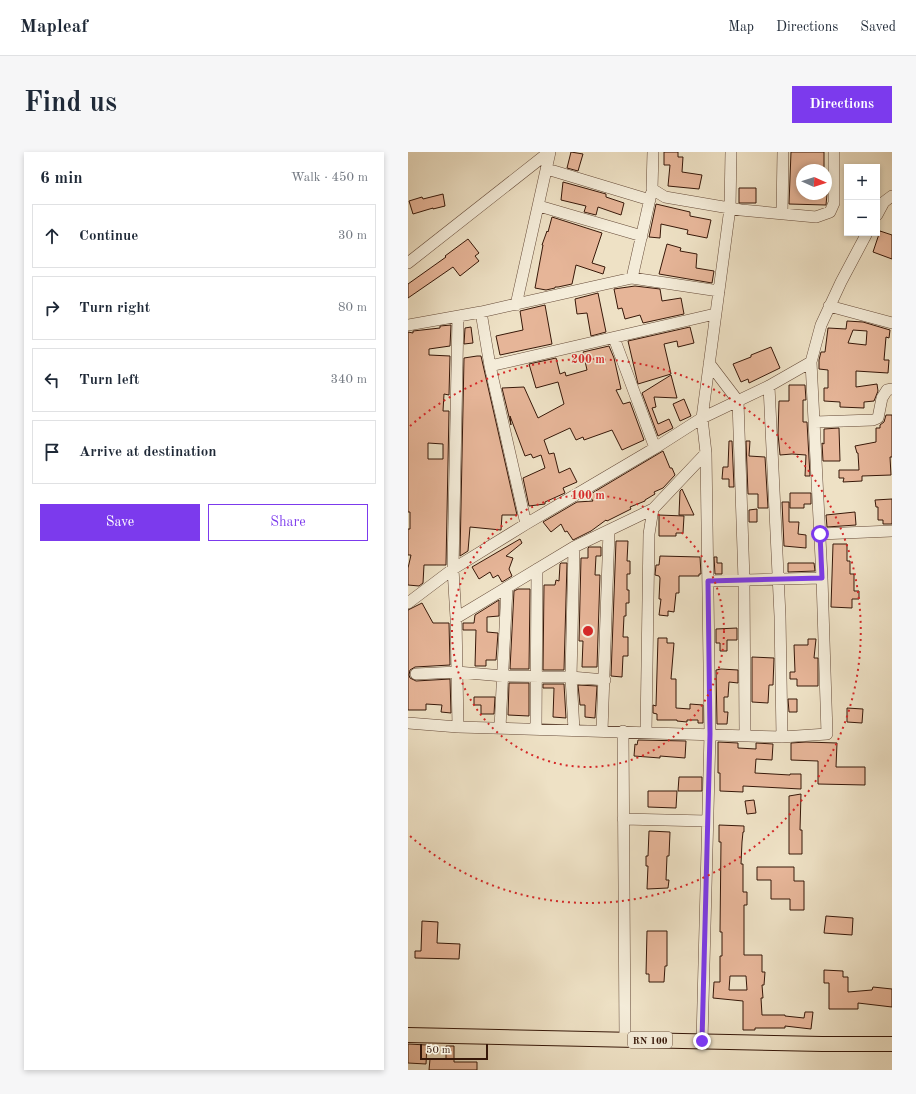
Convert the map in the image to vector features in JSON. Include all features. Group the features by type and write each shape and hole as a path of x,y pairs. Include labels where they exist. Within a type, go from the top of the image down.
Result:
{"main road":[{"name":"RN 100","path":"408,1035 892,1044"}],"street":[{"path":"516,304 550,152"},
{"path":"408,263 550,152"},
{"path":"632,278 651,195 653,152"},
{"path":"702,1041 710,734 706,453 702,418 730,208 731,152"},
{"path":"782,214 783,152"},
{"path":"547,169 651,195 730,208 816,217 830,212 834,203 834,152"},
{"path":"880,209 884,202 892,196"},
{"path":"539,206 642,236"},
{"path":"408,722 458,727 782,736 827,734 822,578 811,362 821,325 829,306 865,236"},
{"path":"408,325 481,312 632,278 719,291"},
{"path":"829,306 892,323"},
{"path":"481,312 490,366 526,524"},
{"path":"490,366 716,314"},
{"path":"458,316 453,569 456,618 458,727"},
{"path":"614,338 655,448"},
{"path":"408,603 453,569 655,448 702,418 769,386 811,362"},
{"path":"709,363 738,401 744,580 746,735"},
{"path":"769,386 779,579 782,736"},
{"path":"815,422 873,420 878,418 882,398 887,390 892,389"},
{"path":"456,618 574,548 652,509 706,453"},
{"path":"646,732 649,534 652,509"},
{"path":"602,731 605,680 609,531"},
{"path":"820,534 892,531"},
{"path":"574,548 571,677 574,730"},
{"path":"536,729 537,569"},
{"path":"708,581 822,578"},
{"path":"500,728 507,588"},
{"path":"416,674 457,672 503,676 571,677 605,680"},
{"path":"623,731 625,1040"},
{"path":"623,819 708,821"}],"building":[{"path":"571,152 583,154 578,171 567,168"},
{"path":"664,152 678,152 678,157 683,157 682,172 702,175 699,189 668,186 670,165 664,165"},
{"path":"791,152 824,152 824,164 796,164 796,200 826,200 826,205 789,204"},
{"path":"563,182 606,194 606,197 624,203 621,215 598,207 596,215 584,212 586,206 561,200"},
{"path":"739,188 756,188 756,203 739,203"},
{"path":"443,194 445,206 413,214 409,201 422,197 423,199"},
{"path":"656,204 690,212 690,216 711,220 707,238 687,234 688,230 661,224 660,238 649,237"},
{"path":"552,217 602,233 592,263 605,267 603,274 576,265 572,284 546,290 535,288 542,245 547,231 548,232"},
{"path":"880,231 892,235 892,259 873,252 878,236 880,236"},
{"path":"468,239 479,253 475,256 479,261 460,276 453,267 408,298 408,284"},
{"path":"667,244 681,248 680,251 697,254 696,268 714,271 712,283 659,274"},
{"path":"635,286 660,289 662,301 681,298 684,314 643,323 640,315 625,319 622,308 618,309 614,289"},
{"path":"598,293 606,332 591,336 587,313 577,314 575,299"},
{"path":"545,305 552,344 500,355 496,336 523,330 520,311"},
{"path":"847,321 863,322 890,330 889,338 886,337 884,360 889,360 888,373 856,371 856,387 877,384 878,391 874,401 864,402 864,408 840,407 840,402 824,401 824,388 828,388 828,370 819,369 819,360 821,352 825,352 828,328 846,329","holes":["853,330 867,331 866,345 848,343"]},
{"path":"451,325 450,346 429,349 429,355 450,356 449,395 444,394 443,411 449,411 446,565 424,565 423,583 419,586 408,585 408,568 411,555 408,555 408,529 410,529 410,512 408,512 408,332 413,333 413,331 440,328 440,326","holes":["428,443 443,444 443,459 428,459"]},
{"path":"471,327 473,343 464,344 465,328"},
{"path":"690,327 694,343 678,347 677,341 664,344 671,374 638,384 628,341"},
{"path":"609,346 614,358 621,389 616,390 623,404 630,402 644,440 622,450 612,430 584,440 583,437 576,440 570,428 544,440 549,454 554,453 559,473 570,468 577,482 563,488 565,493 545,502 545,504 529,506 523,478 545,468 541,455 533,458 531,454 525,456 510,416 511,425 502,388 524,387 538,418 564,404 558,382 536,388 529,364 556,358 560,374 565,372 566,376 587,370 583,352"},
{"path":"771,347 780,368 749,383 748,379 741,382 733,364"},
{"path":"481,356 517,515 502,515 501,530 470,527 468,551 460,556 464,358"},
{"path":"671,375 677,398 654,397 656,407 652,408 658,424 669,419 673,428 658,436 642,393"},
{"path":"789,385 805,385 806,400 803,400 803,422 807,422 810,476 805,476 806,455 780,455 778,434 779,401 789,401"},
{"path":"684,399 691,416 680,421 673,404"},
{"path":"886,415 892,415 892,457 890,457 891,475 862,476 862,481 843,482 844,478 839,478 839,470 859,470 858,453 855,446 876,442 876,428 880,428 880,425 884,422"},
{"path":"839,428 840,461 823,461 822,443 824,444 824,429"},
{"path":"729,441 732,441 734,487 729,487 729,479 722,479 723,467 728,467"},
{"path":"746,441 750,441 749,456 765,457 768,508 758,508 758,494 748,494"},
{"path":"663,451 670,468 672,468 675,475 663,488 654,492 655,494 645,501 630,507 631,509 607,521 606,520 591,531 573,540 567,531 565,532 561,524 551,532 543,522 577,502 593,501 589,495"},
{"path":"682,489 694,515 679,515 680,491"},
{"path":"790,493 811,493 811,504 804,504 804,508 790,508"},
{"path":"892,499 892,524 883,524 883,520 878,520 878,507 876,507 875,500"},
{"path":"782,502 789,502 789,522 799,522 798,534 806,535 806,548 784,546"},
{"path":"757,509 757,522 749,522 749,510"},
{"path":"855,512 856,525 827,527 826,515"},
{"path":"659,515 684,516 683,533 676,533 676,536 659,536"},
{"path":"520,539 522,543 506,556 513,558 509,569 512,576 502,582 498,575 493,578 490,572 479,579 472,567"},
{"path":"616,541 628,541 627,561 630,561 630,574 627,574 629,603 626,603 623,637 628,637 628,656 623,656 622,677 611,676"},
{"path":"833,544 847,544 847,561 850,561 850,574 854,574 854,591 859,591 859,599 852,599 852,608 831,607"},
{"path":"589,547 601,547 601,556 596,556 595,575 600,575 597,667 582,667 583,641 579,641 581,558 588,558"},
{"path":"660,556 700,557 701,574 699,574 699,576 679,576 679,593 676,593 674,612 668,611 668,616 659,615 661,599 659,599 660,578 659,576 655,575 656,565 659,565"},
{"path":"714,557 717,557 717,563 722,563 722,574 715,574"},
{"path":"561,563 567,563 564,670 543,670 544,585 555,585 556,580 559,581"},
{"path":"788,563 814,563 815,571 788,572"},
{"path":"518,589 530,589 529,669 510,669 514,591"},
{"path":"499,600 499,616 487,617 487,632 498,633 496,660 486,660 486,666 475,666 476,630 463,630 463,623 474,623 475,615"},
{"path":"422,603 433,623 449,623 450,665 415,667 410,670 409,675 410,678 416,681 450,679 451,713 441,712 442,705 426,704 426,710 408,710 408,610"},
{"path":"737,628 737,640 727,640 727,651 720,651 720,643 716,643 716,629"},
{"path":"658,638 667,638 667,643 674,643 671,679 676,679 676,708 690,709 690,704 703,705 703,723 698,723 698,720 687,720 687,722 677,720 657,720 657,714 653,713 653,705 656,706"},
{"path":"808,639 816,639 814,658 818,658 818,686 797,686 797,679 790,679 790,672 795,672 794,645 808,645"},
{"path":"752,657 774,658 773,685 769,685 768,703 752,702"},
{"path":"716,670 738,670 738,683 729,682 728,697 724,697 724,712 728,712 727,724 717,724"},
{"path":"509,683 529,683 529,716 508,715"},
{"path":"543,684 564,684 566,718 553,717 554,688 543,688"},
{"path":"578,685 597,686 595,718 585,717 585,705 580,705"},
{"path":"474,697 495,697 494,714 481,714 481,705 474,705"},
{"path":"788,699 797,699 797,712 789,712"},
{"path":"847,708 863,709 862,723 847,722"},
{"path":"638,740 686,741 685,758 634,756 635,744 637,745"},
{"path":"718,742 738,743 738,748 756,749 756,743 773,744 772,760 756,759 755,773 790,775 801,774 801,789 743,786 743,792 720,791 720,773 718,773"},
{"path":"791,743 837,743 836,767 865,767 865,785 818,784 818,761 791,760"},
{"path":"679,777 702,777 702,791 678,791"},
{"path":"648,791 677,791 676,808 648,807"},
{"path":"801,794 800,830 802,830 802,854 789,854 789,796"},
{"path":"754,800 756,813 747,814 745,801"},
{"path":"719,825 744,826 741,864 743,864 743,892 747,892 747,905 744,905 744,955 762,955 762,972 765,972 764,985 762,985 763,998 761,998 762,1015 785,1015 804,1018 805,1012 813,1012 811,1029 785,1026 785,1028 755,1028 755,1030 743,1030 743,1001 713,998 714,982 720,982 720,956 722,956 722,932 720,932 721,842 719,842","holes":["730,976 746,976 747,990 729,990"]},
{"path":"649,831 670,832 666,880 669,880 668,888 647,889 648,866 646,866 646,856 648,856"},
{"path":"757,867 794,867 794,881 804,881 804,910 790,910 790,899 771,899 771,880 757,880"},
{"path":"826,916 853,918 852,935 824,933"},
{"path":"422,921 438,922 437,943 460,944 459,959 415,958 415,951 421,951"},
{"path":"647,931 667,931 667,966 665,966 664,982 649,982 649,974 646,974"},
{"path":"824,970 843,971 843,977 848,977 848,992 872,990 873,987 892,989 892,1007 858,1003 858,1009 829,1009 829,983 824,983"},
{"path":"408,1044 427,1045 426,1064 408,1063"},
{"path":"446,1046 454,1046 454,1062 477,1062 477,1070 429,1070 430,1059 446,1059"}],"route":[{"path":"702,1041 710,734 708,581 822,578 820,534"}]}
